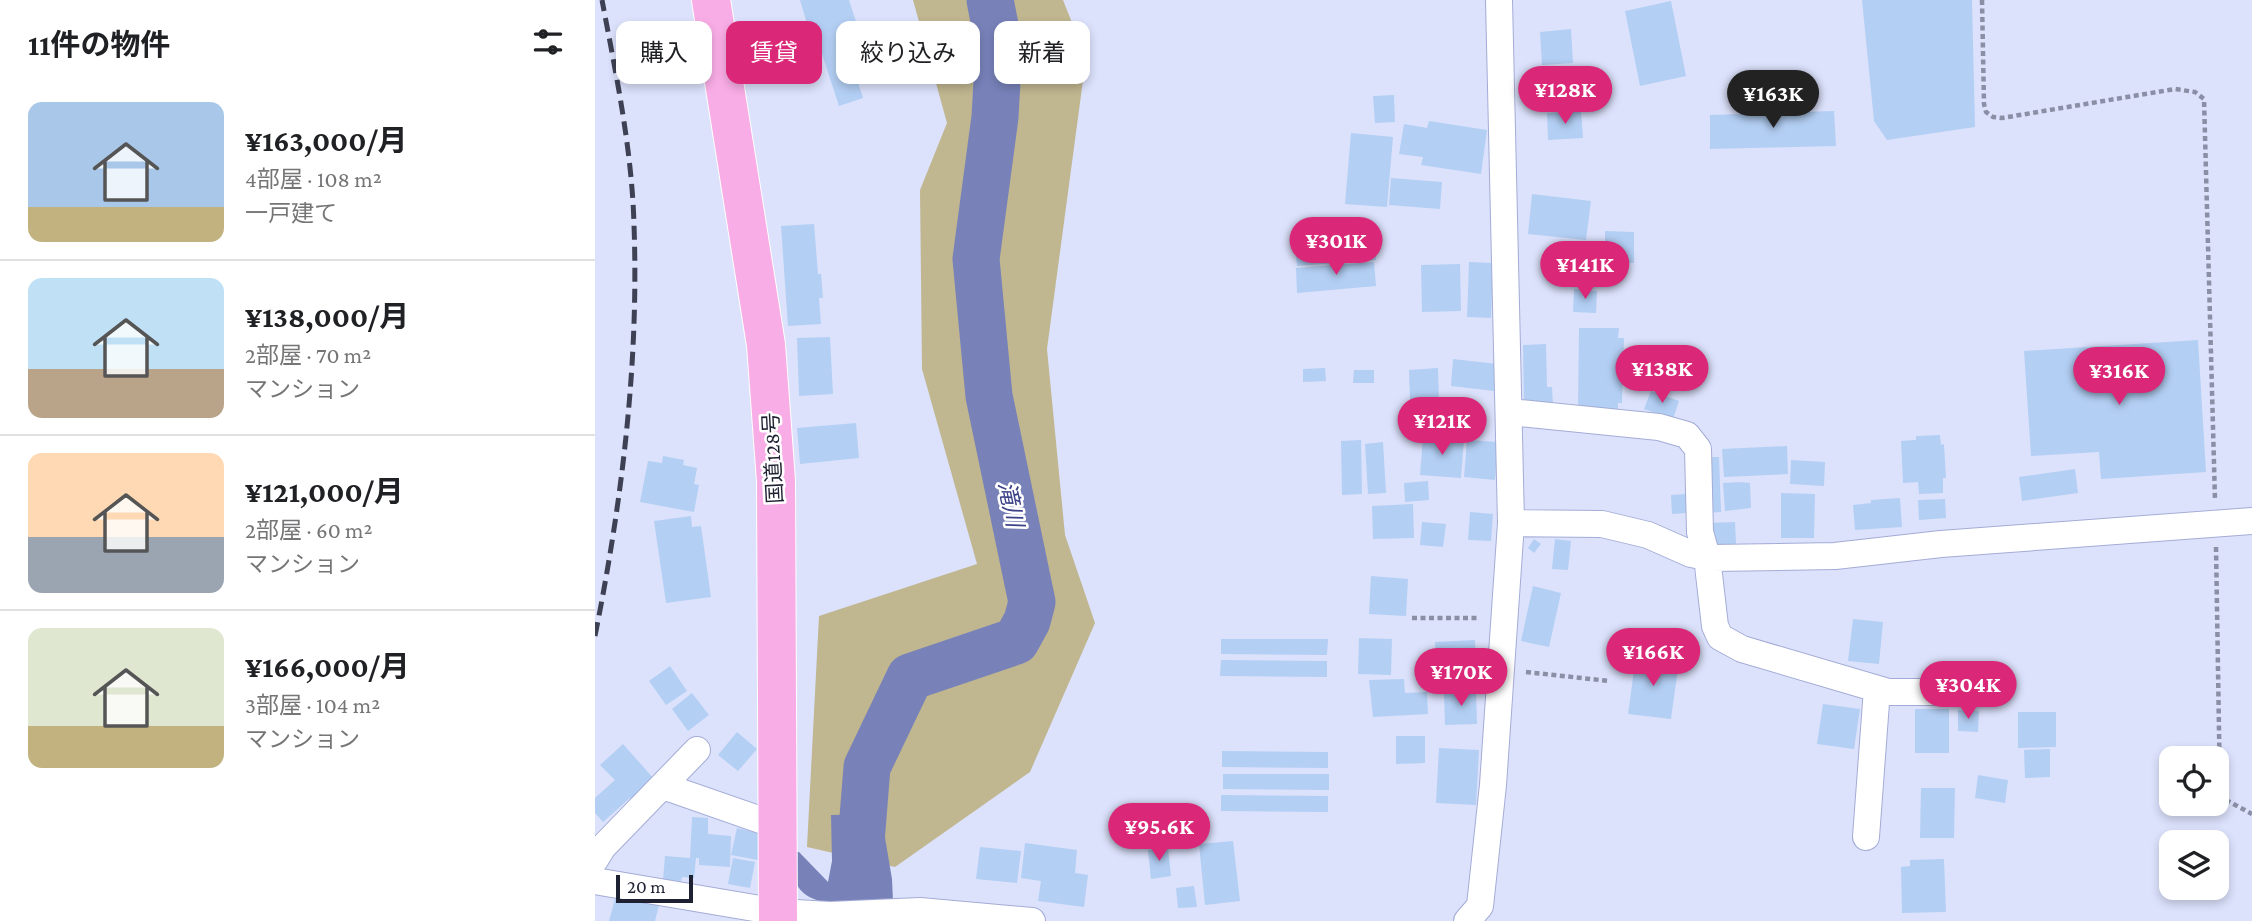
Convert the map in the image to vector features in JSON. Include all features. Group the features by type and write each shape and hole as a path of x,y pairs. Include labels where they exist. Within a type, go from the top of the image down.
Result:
{"highway":[{"name":"国道128号","path":"711,0 766,345 776,481 778,916"}],"street":[{"path":"1467,921 1480,906 1493,785 1511,523 1499,0"},
{"path":"1510,412 1658,427 1687,435 1698,449 1700,532 1707,557 1714,626 1720,637 1742,649 1888,692 1984,692"},
{"path":"1511,523 1602,524 1648,535 1691,554 1707,557 1835,556 1955,543 2252,521"},
{"path":"1867,836 1877,689"},
{"path":"595,860 603,847 697,750"},
{"path":"663,786 778,826"},
{"path":"595,881 778,916 920,911 1032,921"}],"path":[{"path":"1982,0 1984,104 1986,112 1993,117 2002,118 2175,89 2195,92 2203,99 2220,791 2224,799 2252,814"},
{"path":"1412,618 1504,618"},
{"path":"1501,669 1609,681"}],"shaded area":[{"path":"913,0 1063,0 1071,21 994,21 994,84 1083,84 1047,349 1065,535 1095,623 1030,772 895,867 807,847 819,616 977,564 922,369 920,190 947,123 936,84 980,84 980,21 919,21"}],"water":[{"path":"881,814 893,901 827,903 805,894 797,885 793,851 799,852 828,882 832,861 831,815"}],"building":[{"path":"800,0 849,0 856,21 836,21 836,84 859,84 863,98 839,106 822,54 822,21 806,21"},
{"path":"1862,0 1972,0 1975,127 1887,140 1874,121"},
{"path":"1671,1 1686,76 1640,86 1625,11"},
{"path":"1571,29 1573,63 1542,65 1540,32"},
{"path":"1394,95 1395,122 1375,123 1373,96"},
{"path":"1581,111 1583,138 1548,140 1547,113"},
{"path":"1834,111 1836,146 1710,149 1710,115"},
{"path":"1429,121 1487,130 1481,174 1421,165 1423,157 1399,154 1404,124 1427,128"},
{"path":"1351,133 1393,137 1387,207 1345,204"},
{"path":"1391,178 1442,182 1440,209 1389,205"},
{"path":"1532,194 1591,201 1586,240 1528,234"},
{"path":"814,224 823,298 819,298 821,324 788,326 781,226"},
{"path":"1605,231 1634,232 1634,263 1605,263"},
{"path":"1374,238 1376,260 1297,266 1295,245"},
{"path":"1374,262 1376,286 1297,293 1296,268"},
{"path":"1469,262 1493,263 1491,318 1467,317"},
{"path":"1460,264 1461,311 1422,312 1421,265"},
{"path":"1574,289 1597,291 1596,313 1573,312"},
{"path":"1579,328 1619,328 1618,338 1624,338 1622,403 1618,403 1618,411 1578,410"},
{"path":"830,337 833,394 799,396 797,338"},
{"path":"2198,340 2206,472 2101,479 2099,452 2031,456 2024,351"},
{"path":"1546,344 1547,387 1552,387 1553,406 1524,407 1523,345"},
{"path":"1453,359 1497,364 1494,391 1451,386"},
{"path":"1325,368 1326,381 1303,382 1303,369"},
{"path":"1438,368 1439,401 1410,402 1409,370"},
{"path":"1354,370 1374,370 1374,383 1353,383"},
{"path":"1651,391 1679,401 1673,419 1644,409"},
{"path":"856,423 859,458 800,464 797,428"},
{"path":"1940,435 1941,445 1944,444 1946,478 1943,478 1943,493 1919,494 1918,482 1903,483 1901,441 1916,440 1916,436"},
{"path":"1423,437 1464,440 1461,478 1420,475"},
{"path":"1361,440 1362,494 1342,495 1341,441"},
{"path":"1467,440 1498,442 1495,480 1464,477"},
{"path":"1383,442 1386,493 1368,494 1365,444"},
{"path":"1787,446 1788,474 1724,477 1722,449"},
{"path":"663,456 684,460 683,465 697,468 694,484 699,485 694,512 640,502 648,461 662,463"},
{"path":"1703,457 1719,457 1721,512 1706,513"},
{"path":"1791,460 1825,462 1824,486 1790,484"},
{"path":"2075,469 2078,493 2022,501 2019,477"},
{"path":"1428,481 1429,500 1405,502 1404,483"},
{"path":"1723,483 1750,483 1751,508 1725,511"},
{"path":"1781,493 1815,494 1814,538 1781,538"},
{"path":"1686,494 1687,513 1672,514 1671,495"},
{"path":"1900,498 1902,527 1855,530 1853,505 1871,503 1871,500"},
{"path":"1945,499 1946,518 1919,520 1918,500"},
{"path":"1413,504 1414,538 1373,539 1372,506"},
{"path":"1470,512 1493,514 1491,541 1468,540"},
{"path":"691,516 692,527 701,526 711,597 666,603 654,521"},
{"path":"1422,522 1446,524 1443,547 1420,545"},
{"path":"1735,522 1736,544 1708,545 1707,523"},
{"path":"1534,539 1541,544 1534,553 1528,548"},
{"path":"1555,539 1571,541 1568,570 1552,569"},
{"path":"1371,576 1408,579 1406,616 1369,614"},
{"path":"1533,586 1561,593 1549,647 1521,641"},
{"path":"1853,619 1883,622 1879,664 1848,661"},
{"path":"1359,638 1392,639 1391,675 1358,674"},
{"path":"1221,639 1328,639 1327,655 1221,654"},
{"path":"1475,640 1477,685 1437,687 1435,642"},
{"path":"1636,656 1679,661 1671,719 1628,714"},
{"path":"1221,660 1327,661 1327,677 1220,676"},
{"path":"670,666 687,691 666,705 649,681"},
{"path":"1404,679 1405,693 1427,692 1428,714 1373,717 1369,680"},
{"path":"1476,691 1477,724 1445,725 1444,693"},
{"path":"692,693 709,715 688,731 672,709"},
{"path":"1823,704 1860,709 1854,749 1817,744"},
{"path":"1915,709 1949,709 1949,753 1915,753"},
{"path":"1958,710 1979,711 1978,732 1958,731"},
{"path":"2018,712 2056,712 2056,747 2018,748"},
{"path":"737,732 757,749 738,771 718,755"},
{"path":"1396,736 1425,736 1425,763 1396,764"},
{"path":"623,744 655,780 633,801 630,798 603,822 595,813 595,798 615,780 600,765"},
{"path":"1439,748 1479,750 1476,805 1436,803"},
{"path":"2050,749 2050,777 2025,778 2024,750"},
{"path":"1222,751 1328,752 1328,768 1222,767"},
{"path":"1223,774 1329,774 1329,790 1223,789"},
{"path":"1978,775 2008,780 2005,803 1975,798"},
{"path":"1921,788 1955,788 1954,838 1920,838"},
{"path":"1221,795 1328,796 1328,812 1221,811"},
{"path":"692,817 708,818 708,834 731,836 730,867 699,865 699,858 696,858 694,878 682,877 681,881 663,880 665,856 690,858"},
{"path":"737,828 763,834 758,860 731,855"},
{"path":"1233,841 1240,901 1205,905 1199,844"},
{"path":"1025,843 1077,850 1075,873 1088,875 1084,907 1038,901 1041,881 1021,878"},
{"path":"980,847 1021,851 1017,883 976,879"},
{"path":"1168,848 1171,876 1151,879 1148,850"},
{"path":"733,858 755,862 750,888 728,884"},
{"path":"1944,859 1946,912 1902,913 1901,867 1910,866 1910,860"},
{"path":"1194,886 1197,907 1178,908 1176,888"},
{"path":"616,895 659,905 655,921 609,921"}],"waterway":[{"name":"滝川","path":"858,880 867,767 910,677 1016,641 1027,621 1032,602 989,396 976,259 995,117 999,46 990,0"}],"railway":[{"path":"595,636 627,432 635,277 630,169 623,112 602,0"}]}
